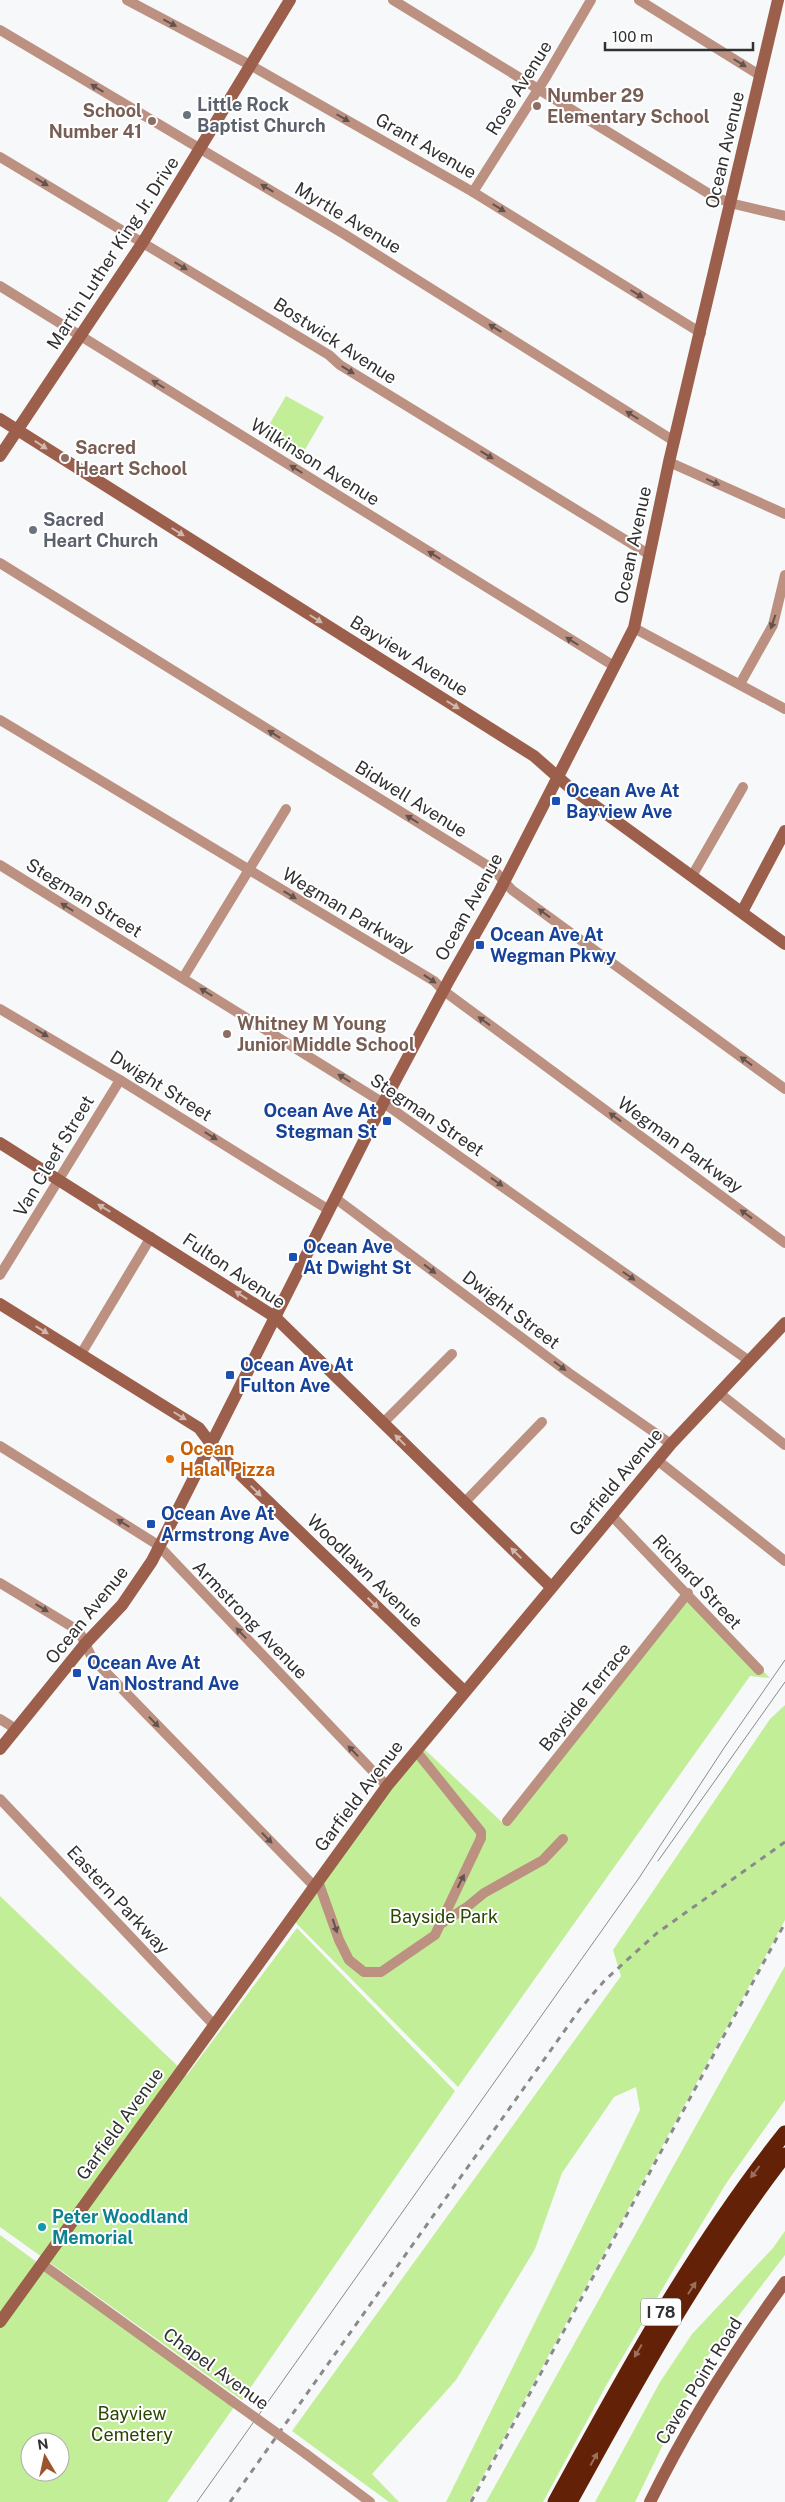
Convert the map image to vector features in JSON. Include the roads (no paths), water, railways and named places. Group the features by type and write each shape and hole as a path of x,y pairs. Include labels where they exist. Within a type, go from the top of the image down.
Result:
{"highway":[{"name":"I 78","path":"555,2502 635,2357 680,2281 728,2209 785,2133"},
{"name":"I 78","path":"570,2502 684,2301 729,2232 785,2155"}],"street":[{"name":"Grant Avenue","path":"127,0 252,66 473,192 701,333"},
{"name":"Martin Luther King Jr. Drive","path":"0,456 143,242 201,150 290,0"},
{"path":"393,0 711,195 730,203 785,216"},
{"name":"Rose Avenue","path":"473,192 538,90 591,0"},
{"path":"639,0 761,76"},
{"name":"Ocean Avenue","path":"0,1749 85,1644 122,1605 152,1561 158,1545 335,1198 444,991 504,882 557,775 634,628 669,462 701,333 778,0"},
{"name":"Myrtle Avenue","path":"0,30 344,234 674,441"},
{"name":"Bostwick Avenue","path":"0,157 329,354 340,365 650,555"},
{"name":"Wilkinson Avenue","path":"0,286 614,666"},
{"name":"Bayview Avenue","path":"0,419 517,746 785,944"},
{"path":"669,462 785,514"},
{"name":"Bidwell Avenue","path":"0,563 493,869 504,882 785,1090"},
{"path":"740,684 773,625 785,575"},
{"path":"634,628 785,708"},
{"name":"Wegman Parkway","path":"0,720 434,981 444,991 785,1243"},
{"path":"692,876 743,787"},
{"path":"183,978 286,809"},
{"path":"742,912 785,831"},
{"name":"Stegman Street","path":"0,865 385,1104 748,1360"},
{"name":"Dwight Street","path":"0,1009 120,1080 329,1210"},
{"name":"Van Cleef Street","path":"0,1275 120,1080"},
{"name":"Fulton Avenue","path":"0,1143 275,1317 551,1587"},
{"name":"Dwight Street","path":"335,1198 569,1373 671,1444"},
{"path":"81,1354 151,1237"},
{"name":"Woodlawn Avenue","path":"0,1304 199,1428 217,1452 464,1691"},
{"name":"Garfield Avenue","path":"0,2322 386,1786 657,1460 748,1360 785,1323"},
{"path":"383,1423 452,1354"},
{"path":"719,1393 785,1445"},
{"path":"464,1503 542,1422"},
{"name":"Armstrong Avenue","path":"0,1446 158,1545 170,1560 386,1786"},
{"path":"657,1460 785,1561"},
{"name":"Richard Street","path":"611,1515 688,1593 738,1651 758,1670"},
{"path":"0,1583 79,1632 92,1658 316,1884 350,1960 364,1972 381,1972 435,1935 442,1923 448,1904 481,1838 481,1832 416,1751"},
{"name":"Bayside Terrace","path":"507,1821 688,1593"},
{"path":"0,1720 16,1729"},
{"name":"Eastern Parkway","path":"0,1799 213,2024"},
{"path":"442,1923 467,1907 484,1893 543,1860 563,1839"},
{"name":"Chapel Avenue","path":"42,2264 370,2502"},
{"name":"Caven Point Road","path":"650,2502 692,2423 728,2363 785,2282"}],"tram line":[{"path":"197,2502 639,1878 724,1748 785,1660"},
{"path":"658,1861 785,1682"}],"railway":[{"path":"230,2502 580,2009 605,1980 657,1933 785,1842"},
{"path":"471,2502 785,1923"}],"place":[{"name":"Number 29 Elementary School","path":"537,106"},
{"name":"Little Rock Baptist Church","path":"187,115"},
{"name":"School Number 41","path":"152,121"},
{"name":"Sacred Heart School","path":"65,458"},
{"name":"Sacred Heart Church","path":"33,530"},
{"name":"Ocean Ave At Bayview Ave","path":"556,801"},
{"name":"Ocean Ave At Wegman Pkwy","path":"480,945"},
{"name":"Whitney M Young Junior Middle School","path":"227,1034"},
{"name":"Ocean Ave At Stegman St","path":"387,1121"},
{"name":"Ocean Ave At Dwight St","path":"293,1257"},
{"name":"Ocean Ave At Fulton Ave","path":"230,1375"},
{"name":"Ocean Halal Pizza","path":"170,1459"},
{"name":"Ocean Ave At Armstrong Ave","path":"151,1524"},
{"name":"Ocean Ave At Van Nostrand Ave","path":"77,1673"},
{"name":"Peter Woodland Memorial","path":"42,2227"}],"park label":[{"name":"Bayside Park","path":"444,1917"},
{"name":"Bayview Cemetery","path":"132,2424"}]}
